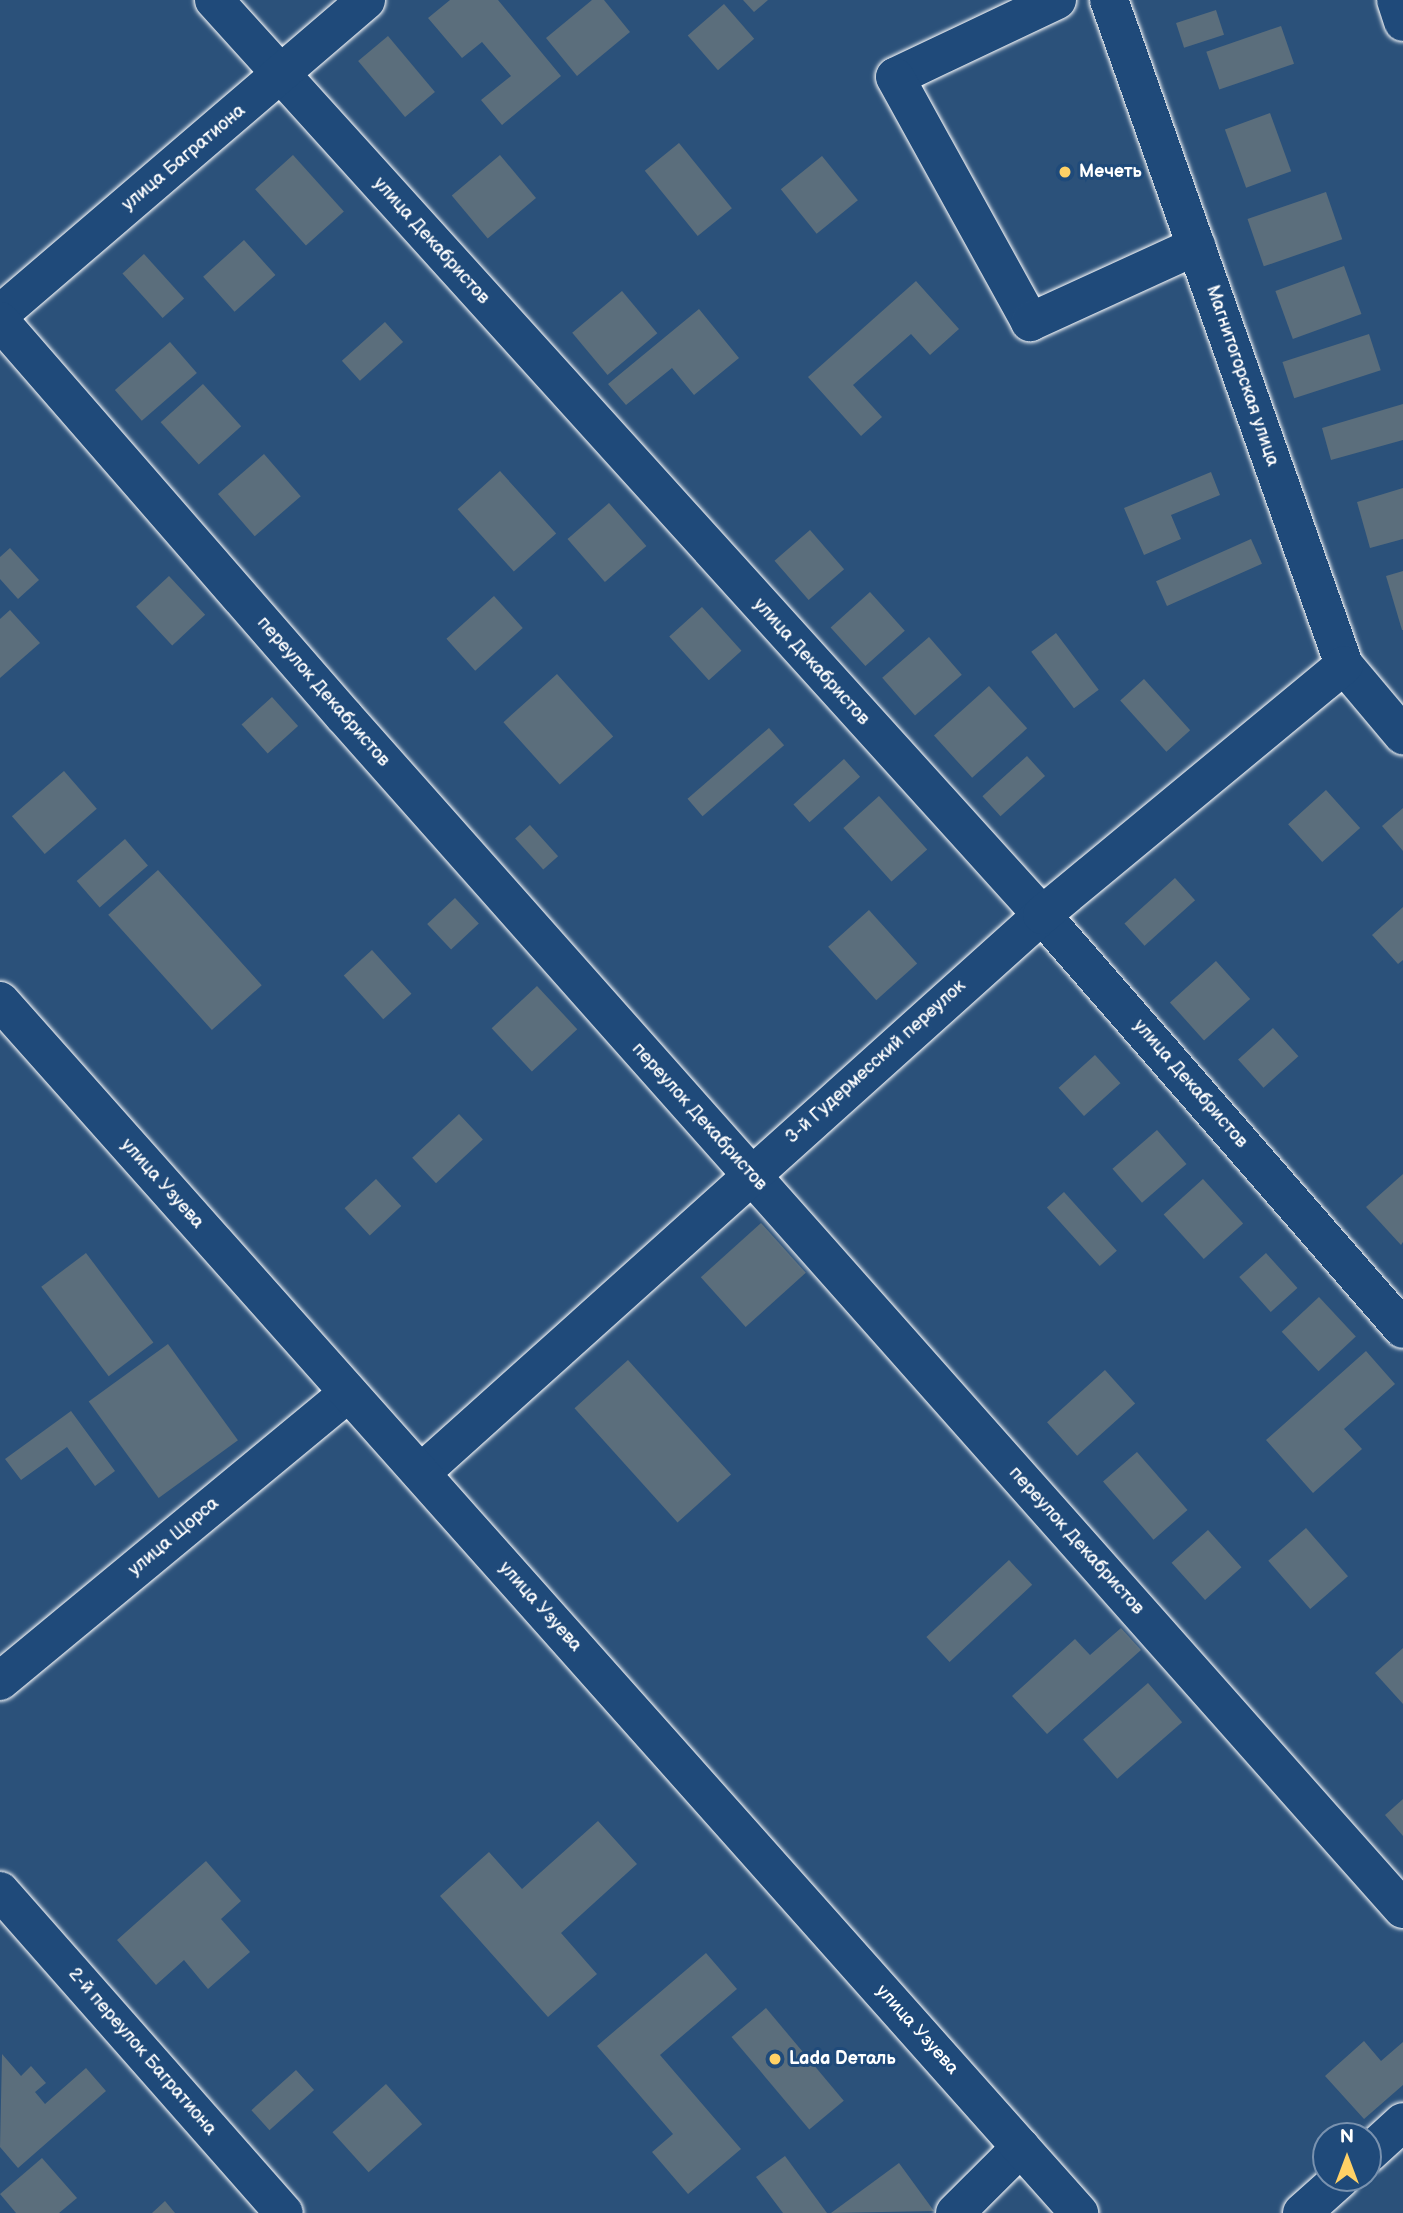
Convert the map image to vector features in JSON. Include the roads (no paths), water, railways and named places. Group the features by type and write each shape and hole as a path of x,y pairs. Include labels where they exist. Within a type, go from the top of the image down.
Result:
{"street":[{"name":"улица Декабристов","path":"214,0 1042,915 1403,1329"},
{"name":"улица Багратиона","path":"0,314 282,75 366,0"},
{"path":"1057,0 895,77 1030,323 1196,246"},
{"name":"Магнитогорская улица","path":"1109,0 1344,665 1403,735"},
{"path":"1396,0 1403,22"},
{"name":"переулок Декабристов","path":"0,321 750,1174 1403,1909"},
{"name":"3-й Гудермесский переулок","path":"421,1473 750,1174 1042,915 1344,665"},
{"name":"улица Узуева","path":"0,1001 1079,2213"},
{"name":"улица Щорса","path":"0,1681 348,1393"},
{"name":"2-й переулок Багратиона","path":"0,1891 284,2213"},
{"path":"1382,2141 1403,2122"},
{"path":"956,2213 1021,2147"},
{"path":"1302,2213 1325,2192"}],"place":[{"name":"Мечеть","path":"1065,172"},
{"name":"Lada Dеталь","path":"775,2059"}]}
